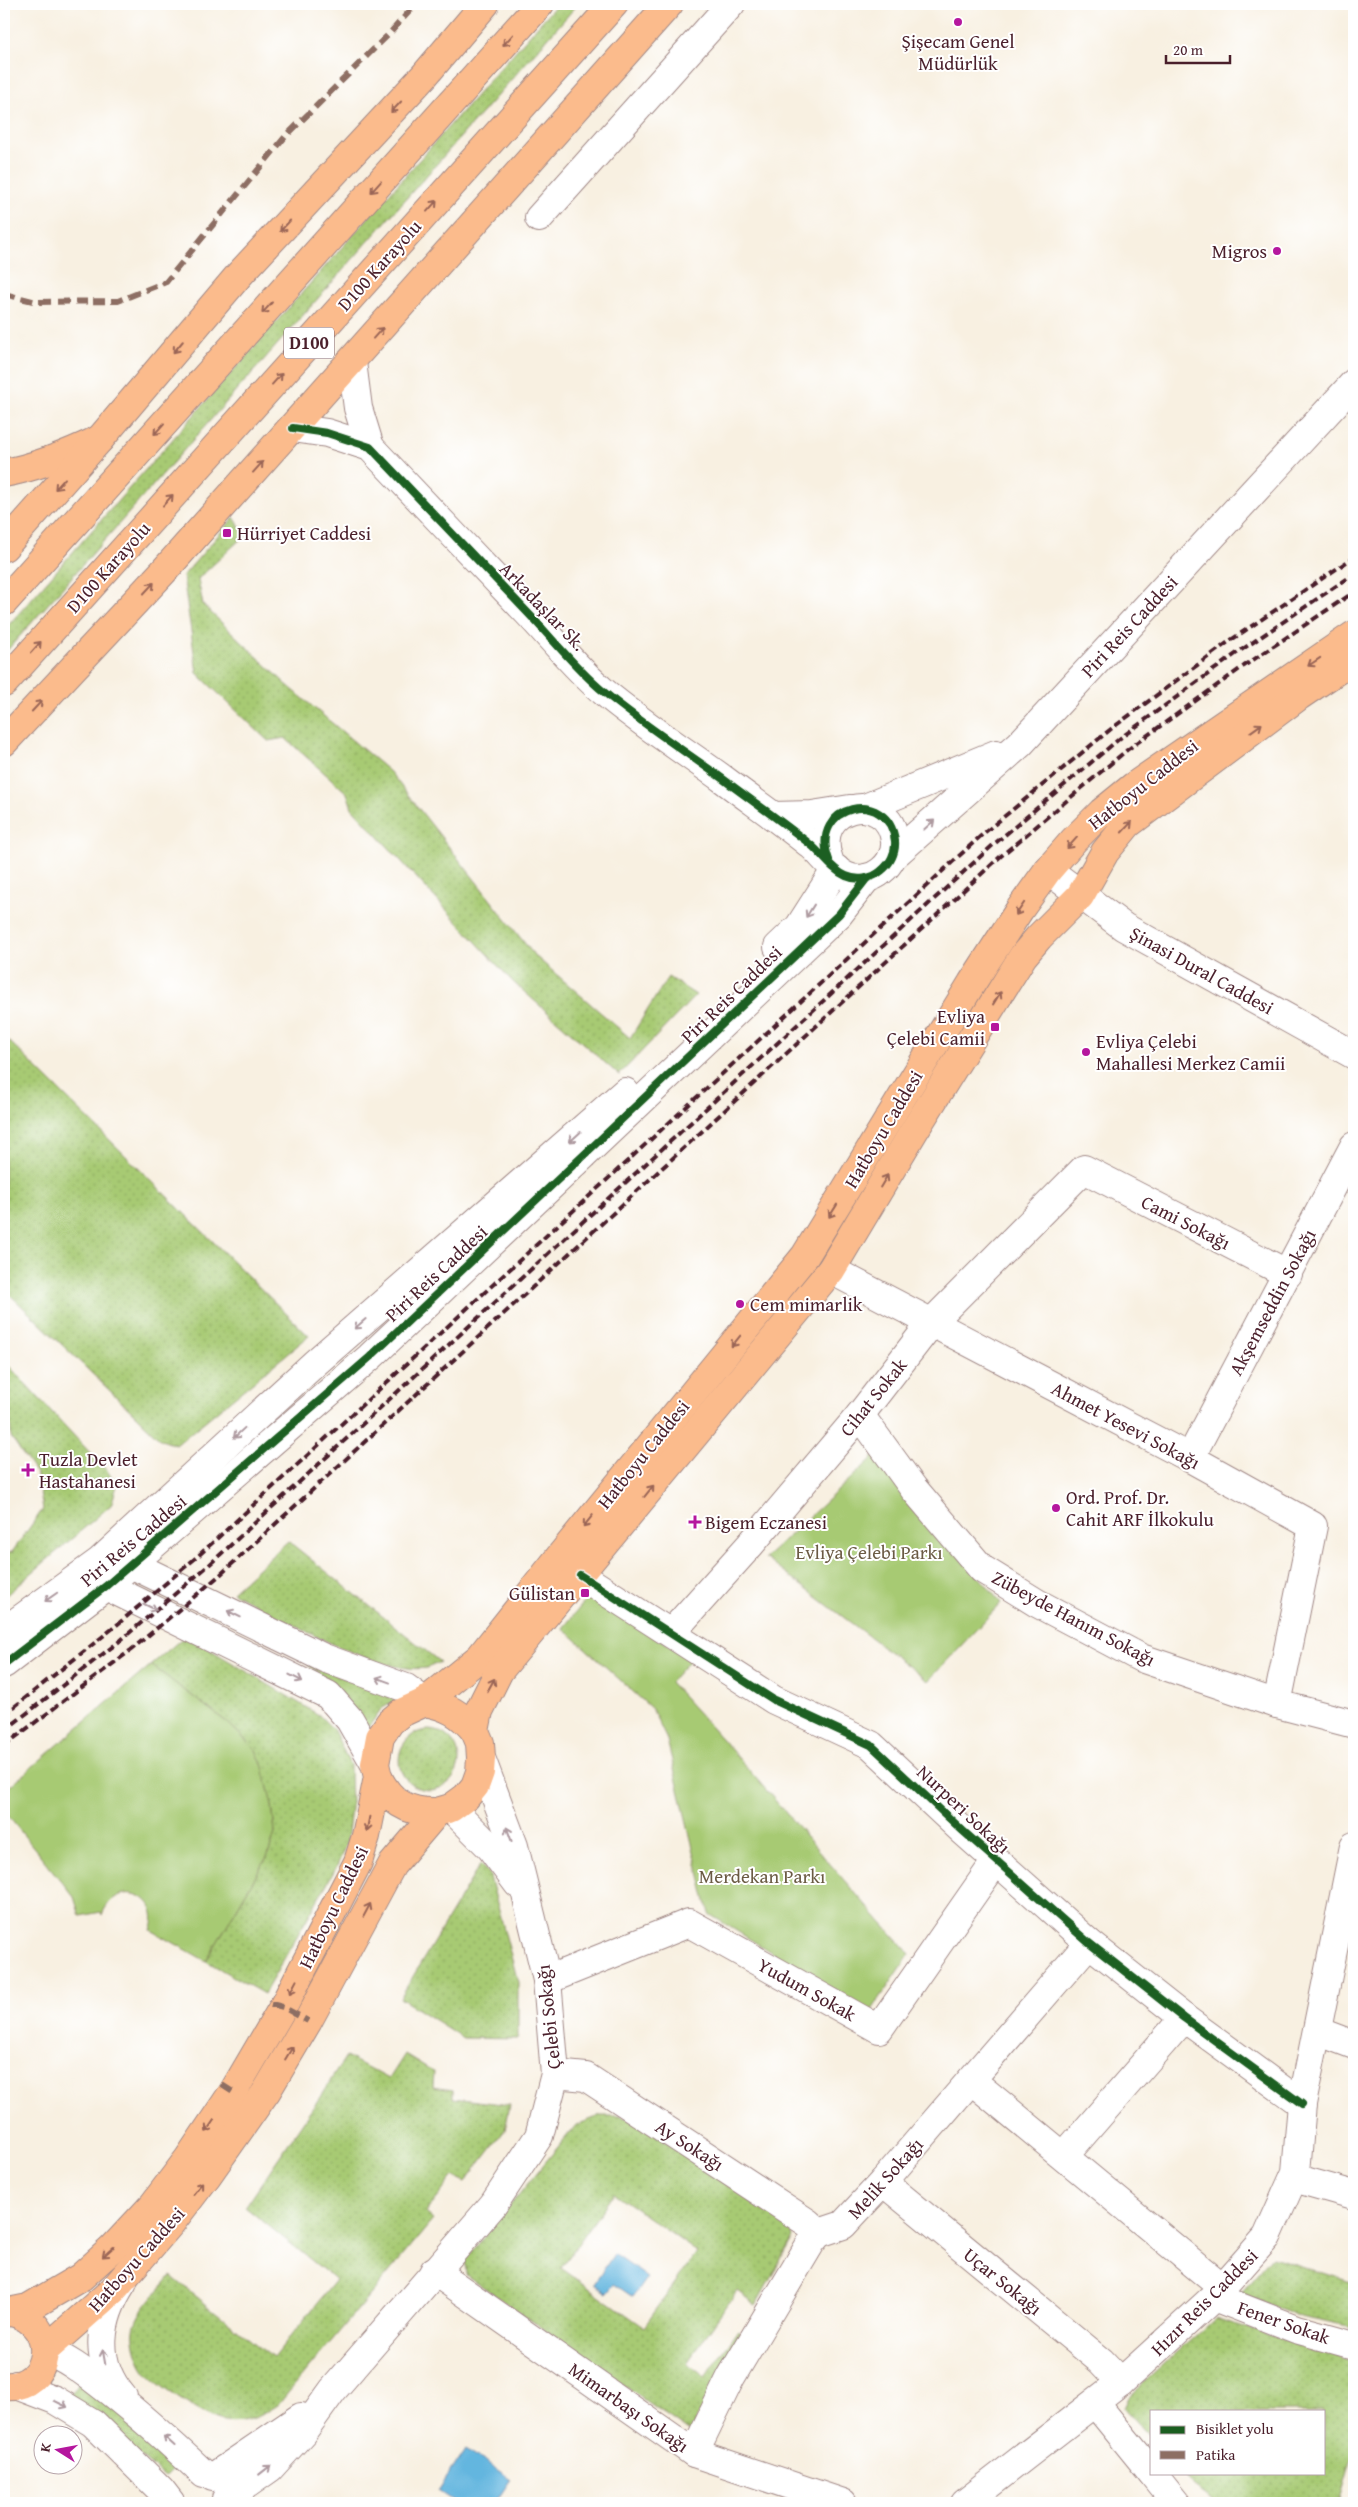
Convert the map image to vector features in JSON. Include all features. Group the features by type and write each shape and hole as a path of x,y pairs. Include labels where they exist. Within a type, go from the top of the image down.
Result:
{"main road":[{"path":"424,76 485,4"},
{"path":"4,547 100,439 239,275 424,76 494,4"},
{"name":"D100","path":"4,602 540,4"},
{"name":"D100 Karayolu","path":"4,683 614,4"},
{"path":"4,742 163,572 293,428 669,4"},
{"path":"4,473 24,469 66,455 100,439"},
{"name":"Hatboyu Caddesi","path":"8,2312 28,2308 80,2277 112,2249 153,2205 188,2159 233,2092 283,2007 358,1862 366,1836 377,1770 380,1737 390,1722 412,1707 425,1702 480,1657 560,1555 805,1256 972,983 1048,870 1102,812 1134,786 1354,634"},
{"name":"Hatboyu Caddesi","path":"45,2350 113,2290 131,2269 207,2176 266,2092 308,2021 392,1865 444,1810 466,1797 475,1786 480,1772 481,1758 480,1743 475,1731 479,1711 499,1671 831,1270 914,1131 1023,956 1080,896 1106,852 1128,824 1299,696 1354,660"},
{"path":"425,1702 441,1705 454,1711 466,1719 475,1731"},
{"path":"377,1770 384,1789 402,1806 421,1812 444,1810"},
{"name":"Hatboyu Caddesi","path":"8,2312 32,2320 44,2339 45,2350 43,2361 37,2372 28,2380 10,2385"}],"street":[{"path":"539,218 731,4"},
{"path":"352,362 358,408 370,447"},
{"name":"Piri Reis Caddesi","path":"892,857 1020,744 1354,383"},
{"name":"Arkadaşlar Sk.","path":"293,428 327,434 370,447 602,691 773,816 832,865"},
{"path":"773,816 812,815 857,809 881,815 890,824 895,846 892,857 886,867 878,874 867,878 845,876 832,865 825,850 827,830 840,814 857,809 1020,744"},
{"name":"Piri Reis Caddesi","path":"4,1664 103,1573 315,1363 655,1066 800,927 832,865"},
{"name":"Şinasi Dural Caddesi","path":"1048,870 1080,896 1131,931 1354,1055"},
{"name":"Piri Reis Caddesi","path":"4,1631 103,1573 131,1564 370,1357 839,914 867,878"},
{"name":"Akşemseddin Sokağı","path":"1190,1458 1354,1146"},
{"name":"Cami Sokağı","path":"1084,1170 1288,1274"},
{"name":"Cihat Sokak","path":"671,1633 860,1415 932,1322 1084,1170"},
{"name":"Ahmet Yesevi Sokağı","path":"831,1270 1190,1458 1313,1526 1277,1704"},
{"name":"Zübeyde Hanım Sokağı","path":"860,1415 914,1489 982,1569 1037,1603 1141,1658 1277,1704 1354,1724"},
{"path":"131,1564 324,1658 406,1688 425,1702"},
{"path":"103,1573 328,1694 350,1720 377,1770"},
{"name":"Nurperi Sokağı","path":"580,1575 774,1700 871,1745 996,1861 1089,1942 1184,2018 1302,2104"},
{"name":"Çelebi Sokağı","path":"176,2503 177,2490 181,2483 195,2474 217,2488 333,2390 493,2205 539,2136 555,2074 547,1980 514,1846 481,1758"},
{"path":"444,1810 491,1848 528,1897"},
{"name":"Hızır Reis Caddesi","path":"965,2503 1121,2382 1218,2292 1267,2237 1296,2172 1302,2104 1350,1887 1354,1846"},
{"name":"Yudum Sokak","path":"547,1980 689,1923 879,2029 996,1861"},
{"name":"Melik Sokağı","path":"819,2233 843,2225 883,2182 1089,1942"},
{"path":"1064,2156 1184,2018"},
{"path":"1317,2030 1354,2045"},
{"name":"Ay Sokağı","path":"555,2074 586,2076 808,2223 819,2233"},
{"name":"Fener Sokak","path":"971,2080 1064,2156 1218,2292 1296,2329 1354,2345"},
{"path":"1294,2178 1354,2195"},
{"name":"Uçar Sokağı","path":"883,2182 1101,2361 1121,2382"},
{"path":"694,2453 731,2377 819,2233"},
{"path":"131,2269 112,2299 104,2320 101,2341 105,2364 115,2388 137,2413"},
{"name":"Mimarbaşı Sokağı","path":"434,2272 694,2453 843,2503"},
{"path":"45,2350 62,2356 137,2413 217,2488"},
{"path":"10,2385 55,2400 93,2423 161,2490 171,2503"},
{"path":"1096,2403 1150,2470"},
{"path":"1153,2474 1176,2503"}],"green space":[{"path":"557,4 578,4 4,654 4,630"},
{"path":"234,517 245,535 198,579 203,605 286,684 390,772 534,955 630,1038 668,977 696,995 619,1075 513,982 352,808 347,793 285,738 268,741 197,673 183,576"},
{"path":"4,1036 309,1336 176,1445 161,1440 4,1289"},
{"path":"8,1365 108,1472 117,1486 111,1505 4,1597 4,1554 12,1552 43,1509 37,1475 11,1437"},
{"name":"Evliya Çelebi Parkı","path":"877,1454 1001,1603 928,1681 765,1558"},
{"path":"288,1541 440,1662 426,1668 405,1668 381,1662 328,1642 232,1592"},
{"name":"Merdekan Parkı","path":"590,1595 691,1659 670,1682 910,1954 870,2013 709,1914 667,1740 652,1709 563,1628"},
{"path":"186,1635 319,1715 334,1730 350,1765 351,1808 347,1842 337,1866 264,1994 206,1961 268,1855 275,1833 272,1806 256,1750 228,1723 151,1665"},
{"path":"307,1664 398,1699 381,1709 366,1731 329,1683"},
{"path":"151,1665 228,1723 256,1750 263,1767 272,1806 275,1833 268,1855 206,1961 151,1930 154,1918 151,1908 146,1900 137,1895 118,1896 109,1903 102,1915 101,1912 80,1916 74,1897 4,1811 4,1791"},
{"path":"429,1730 446,1735 454,1743 459,1760 454,1777 446,1785 429,1790 412,1785 404,1777 399,1760 404,1743 412,1735"},
{"path":"480,1865 489,1873 518,1982 518,2039 463,2038 400,1998"},
{"path":"405,2054 434,2072 433,2087 453,2090 453,2098 510,2105 505,2130 465,2182 454,2176 425,2213 433,2220 278,2405 253,2418 232,2422 224,2421 206,2414 161,2386 147,2373 138,2358 134,2329 139,2315 171,2276 273,2358 336,2280 245,2207 346,2056 389,2079"},
{"path":"600,2116 620,2116 635,2121 789,2224 793,2237 756,2305 737,2291 687,2363 705,2377 739,2330 741,2332 690,2432 466,2275 465,2260 576,2125","holes":["614,2193 697,2252 644,2327 561,2268"]},
{"path":"1272,2257 1354,2283 1354,2327 1296,2315 1239,2295"},
{"path":"1215,2318 1354,2362 1354,2451 1339,2503 1216,2503 1193,2487 1182,2474 1326,2474 1326,2410 1150,2410 1150,2437 1124,2407 1129,2396"},
{"path":"82,2379 179,2463 165,2477 68,2396"}],"water":[{"path":"614,2254 647,2277 633,2297 614,2284 607,2293 594,2284"},
{"path":"466,2449 511,2479 495,2503 456,2503 438,2491"}],"railway":[{"path":"4,1715 112,1629 198,1556 984,833 1111,729 1231,640 1354,557"},
{"path":"4,1731 121,1640 209,1565 993,845 1119,739 1237,653 1354,574"},
{"path":"4,1746 131,1650 220,1575 1001,856 1127,750 1244,666 1354,592"}],"marked path":[{"path":"4,294 37,302 118,301 166,282 285,137 389,34 416,4"},
{"path":"271,2004 283,2007 308,2021"},
{"path":"222,2085 233,2092"}],"cycle path":[{"path":"293,428 327,433 370,447 594,683 633,715 790,828 841,873 850,878 864,878 873,876 884,868 892,858 895,845 890,824 879,813 866,809 852,809 839,815 830,826 826,841 829,860"},
{"path":"4,1664 106,1586 370,1357 839,914 867,878"},
{"path":"580,1575 774,1700 871,1745 963,1831 1089,1943 1184,2018 1302,2104"}],"place":[{"name":"Şişecam Genel Müdürlük","path":"958,22"},
{"name":"Migros","path":"1277,251"},
{"name":"Hürriyet Caddesi","path":"227,533"},
{"name":"Evliya Çelebi Camii","path":"995,1027"},
{"name":"Evliya Çelebi Mahallesi Merkez Camii","path":"1086,1052"},
{"name":"Cem mimarlik","path":"740,1304"},
{"name":"Tuzla Devlet Hastahanesi","path":"28,1470"},
{"name":"Ord. Prof. Dr. Cahit ARF İlkokulu","path":"1056,1508"},
{"name":"Bigem Eczanesi","path":"695,1522"},
{"name":"Gülistan","path":"585,1593"}]}
